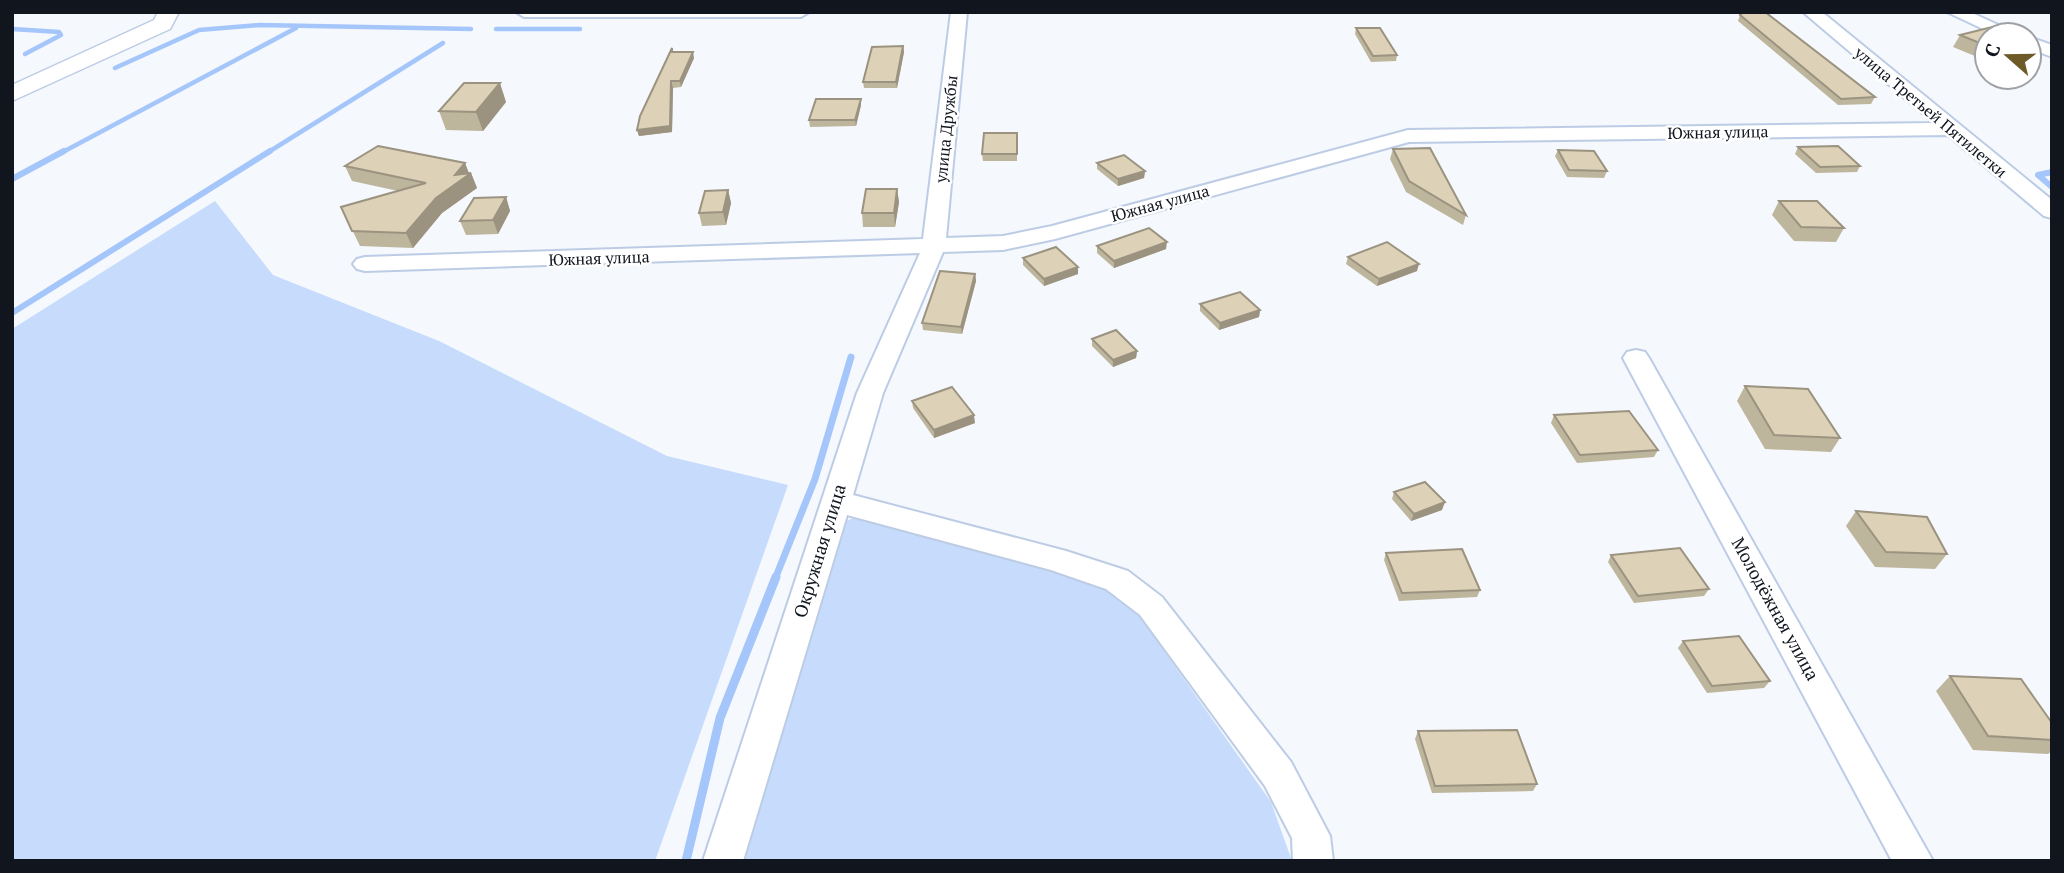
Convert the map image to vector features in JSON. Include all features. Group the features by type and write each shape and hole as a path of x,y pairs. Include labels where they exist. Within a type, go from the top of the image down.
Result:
{"street":[{"path":"12,77 154,12"},
{"path":"12,94 162,23 169,12"},
{"path":"524,12 801,12"},
{"name":"улица Дружбы","path":"934,247 959,12"},
{"name":"улица Третьей Пятилетки","path":"1811,12 2052,211"},
{"path":"1955,12 1977,21"},
{"name":"Южная улица","path":"366,264 1003,243 1055,232 1408,136 1951,129"},
{"name":"Окружная улица","path":"723,861 870,393 934,247"},
{"name":"Молодёжная улица","path":"1636,358 1913,861"},
{"path":"836,501 1055,559 1118,580 1151,606 1278,774 1312,848"}],"shaded area":[{"path":"215,201 273,275 439,341 667,456 788,485 655,861 12,861 12,329"},
{"path":"853,518 1059,567 1118,594 1135,610 1271,802 1292,861 733,861 841,523"}],"building":[{"path":"1743,12 1765,12 1875,97 1841,99 1740,15"},
{"path":"1356,28 1380,28 1397,55 1373,56"},
{"path":"1973,32 1973,40 1960,35"},
{"path":"903,46 896,82 863,82 872,47"},
{"path":"672,48 672,52 693,52 680,81 671,81 670,126 637,130 640,116"},
{"path":"464,83 500,83 476,112 439,111"},
{"path":"816,99 861,99 855,120 809,120"},
{"path":"984,133 1017,133 1017,154 982,154"},
{"path":"378,146 465,163 455,175 471,173 436,198 406,233 352,231 341,207 426,183 345,166"},
{"path":"1838,146 1860,166 1820,167 1798,147"},
{"path":"1430,148 1466,215 1409,181 1393,149"},
{"path":"1558,150 1594,151 1607,171 1569,170"},
{"path":"1124,155 1145,171 1118,179 1097,163"},
{"path":"866,189 897,189 894,213 862,213"},
{"path":"728,190 723,212 699,213 705,191"},
{"path":"506,197 493,220 460,221 474,198"},
{"path":"1779,201 1817,201 1844,228 1801,227"},
{"path":"1149,228 1167,242 1114,261 1097,246"},
{"path":"1387,242 1419,264 1379,279 1348,257"},
{"path":"1056,247 1078,267 1044,279 1023,258"},
{"path":"940,271 975,274 961,327 922,323"},
{"path":"1240,292 1260,310 1220,323 1200,304"},
{"path":"1116,330 1137,351 1113,360 1092,339"},
{"path":"1745,386 1808,389 1840,438 1774,435"},
{"path":"952,387 974,415 934,430 912,401"},
{"path":"1629,411 1658,450 1580,455 1554,415"},
{"path":"1425,482 1445,502 1414,514 1394,492"},
{"path":"1856,511 1927,517 1947,554 1886,552"},
{"path":"1680,548 1709,589 1638,596 1611,555"},
{"path":"1462,549 1480,590 1402,593 1386,553"},
{"path":"1739,636 1770,681 1712,686 1683,641"},
{"path":"1950,676 2021,679 2052,723 2052,740 1988,736"},
{"path":"1517,730 1537,784 1435,786 1418,731"}],"waterway":[{"path":"115,68 199,30 260,25 471,29"},
{"path":"61,153 296,28"},
{"path":"12,29 59,32 61,35 25,54"},
{"path":"496,29 580,29"},
{"path":"267,153 443,43"},
{"path":"12,179 64,151"},
{"path":"12,313 270,151"},
{"path":"2052,172 2038,175 2052,187"},
{"path":"775,579 815,479 851,357"},
{"path":"686,861 720,718 776,577"}]}
